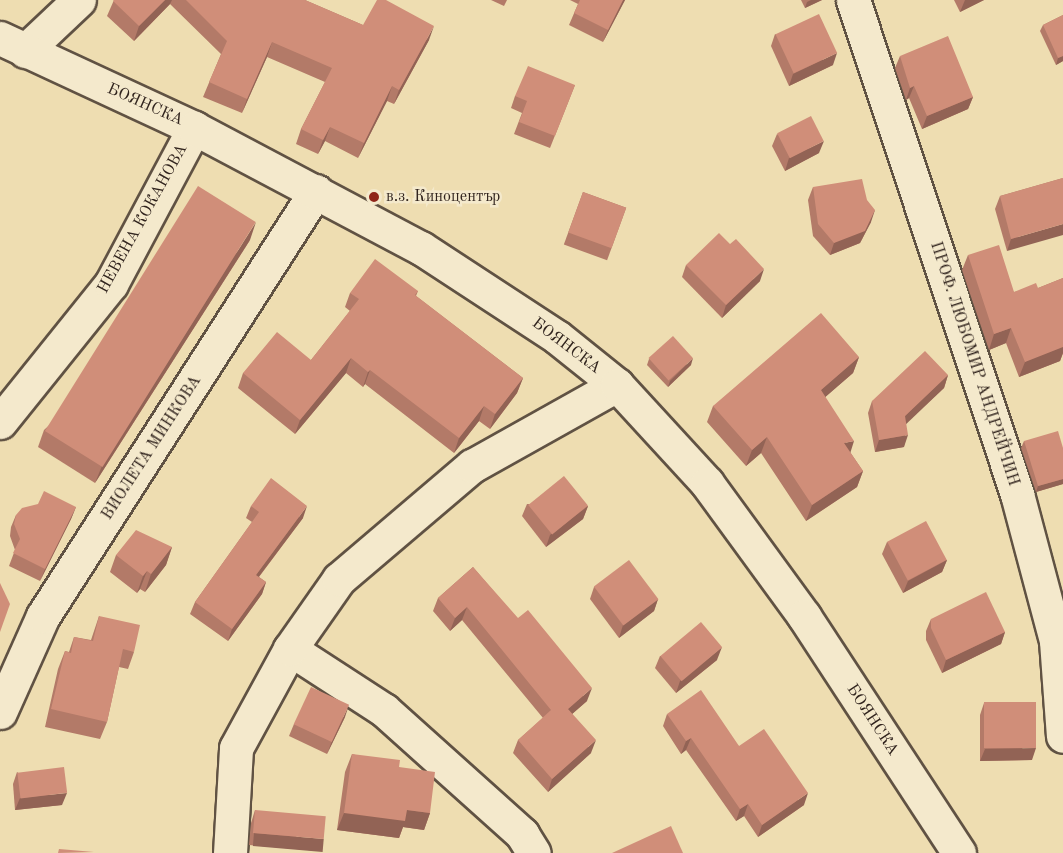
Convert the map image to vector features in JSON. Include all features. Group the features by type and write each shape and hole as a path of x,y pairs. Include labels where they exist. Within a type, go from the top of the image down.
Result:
{"street":[{"path":"12,44 79,0"},
{"name":"ПРОФ. ЛЮБОМИР АНДРЕЙЧИН","path":"853,0 1017,494 1056,641 1063,736"},
{"name":"БОЯНСКА","path":"12,44 194,128 437,257 557,337 617,385 707,483 783,587 959,853"},
{"name":"НЕВЕНА КОКАНОВА","path":"0,422 111,284 194,128"},
{"name":"ВИОЛЕТА МИНКОВА","path":"0,712 43,616 316,191"},
{"path":"230,853 236,748 290,649 339,579 472,466 617,385"},
{"path":"290,649 384,710 522,834 534,853"}],"building":[{"path":"114,0 165,0 139,26"},
{"path":"186,0 305,0 363,25 377,0 386,0 434,26 399,90 392,86 364,143 330,127 323,140 301,129 332,68 272,42 247,99 209,82 227,41"},
{"path":"580,0 623,0 608,30 574,13"},
{"path":"819,14 837,53 794,73 775,34"},
{"path":"1063,15 1063,56 1058,58 1043,25"},
{"path":"948,36 973,97 927,116 914,86 910,88 900,56"},
{"path":"528,66 575,85 555,136 519,122 527,101 515,96"},
{"path":"811,116 824,141 790,158 777,133"},
{"path":"1063,178 1063,224 1011,239 1000,196"},
{"path":"862,179 867,200 875,210 865,231 834,243 818,224 813,187"},
{"path":"198,186 256,222 103,467 45,431"},
{"path":"583,192 626,208 612,248 568,232"},
{"path":"719,233 730,244 736,239 764,269 726,305 686,265"},
{"path":"999,245 1014,292 1036,283 1038,288 1063,278 1063,347 1025,362 1011,328 994,334 968,255"},
{"path":"375,259 418,291 415,295 523,378 495,414 484,406 459,438 351,358 300,420 243,373 277,332 311,360 359,299 350,293"},
{"path":"821,313 859,357 821,390 854,441 844,443 863,471 812,505 767,437 752,450 713,406"},
{"path":"673,336 693,358 669,380 648,358"},
{"path":"925,351 948,375 905,416 908,435 879,440 872,401"},
{"path":"1058,431 1063,448 1063,479 1038,486 1024,441"},
{"path":"564,476 588,506 552,534 528,505"},
{"path":"271,478 307,506 256,575 266,582 232,629 195,602 259,512 251,506"},
{"path":"44,491 76,507 45,569 13,553 20,539 14,524 16,515 22,508 38,504"},
{"path":"926,521 947,560 908,581 887,542"},
{"path":"136,530 172,547 151,574 147,571 143,576 116,555"},
{"path":"629,560 658,599 623,626 594,586"},
{"path":"473,567 518,618 528,610 592,688 568,709 596,740 552,779 518,740 551,710 467,607 455,618 438,598"},
{"path":"0,583 10,604 0,632"},
{"path":"986,592 1005,632 946,660 931,628 931,619"},
{"path":"99,616 140,625 134,652 123,649 107,722 51,709 65,651 71,653 74,637 93,641"},
{"path":"701,622 722,647 682,681 660,656"},
{"path":"311,687 349,705 332,742 294,724"},
{"path":"701,690 739,746 764,729 808,793 762,825 748,804 740,809 691,738 686,741 667,714"},
{"path":"984,702 1036,702 1036,748 984,748"},
{"path":"352,754 400,760 399,767 435,772 430,813 407,810 405,821 344,813"},
{"path":"64,767 67,793 21,799 17,773"},
{"path":"255,810 326,816 324,839 253,833"},
{"path":"671,826 683,853 612,853"},
{"path":"59,849 94,852 58,853"}],"place":[{"name":"в.з. Киноцентър","path":"374,197"}]}
